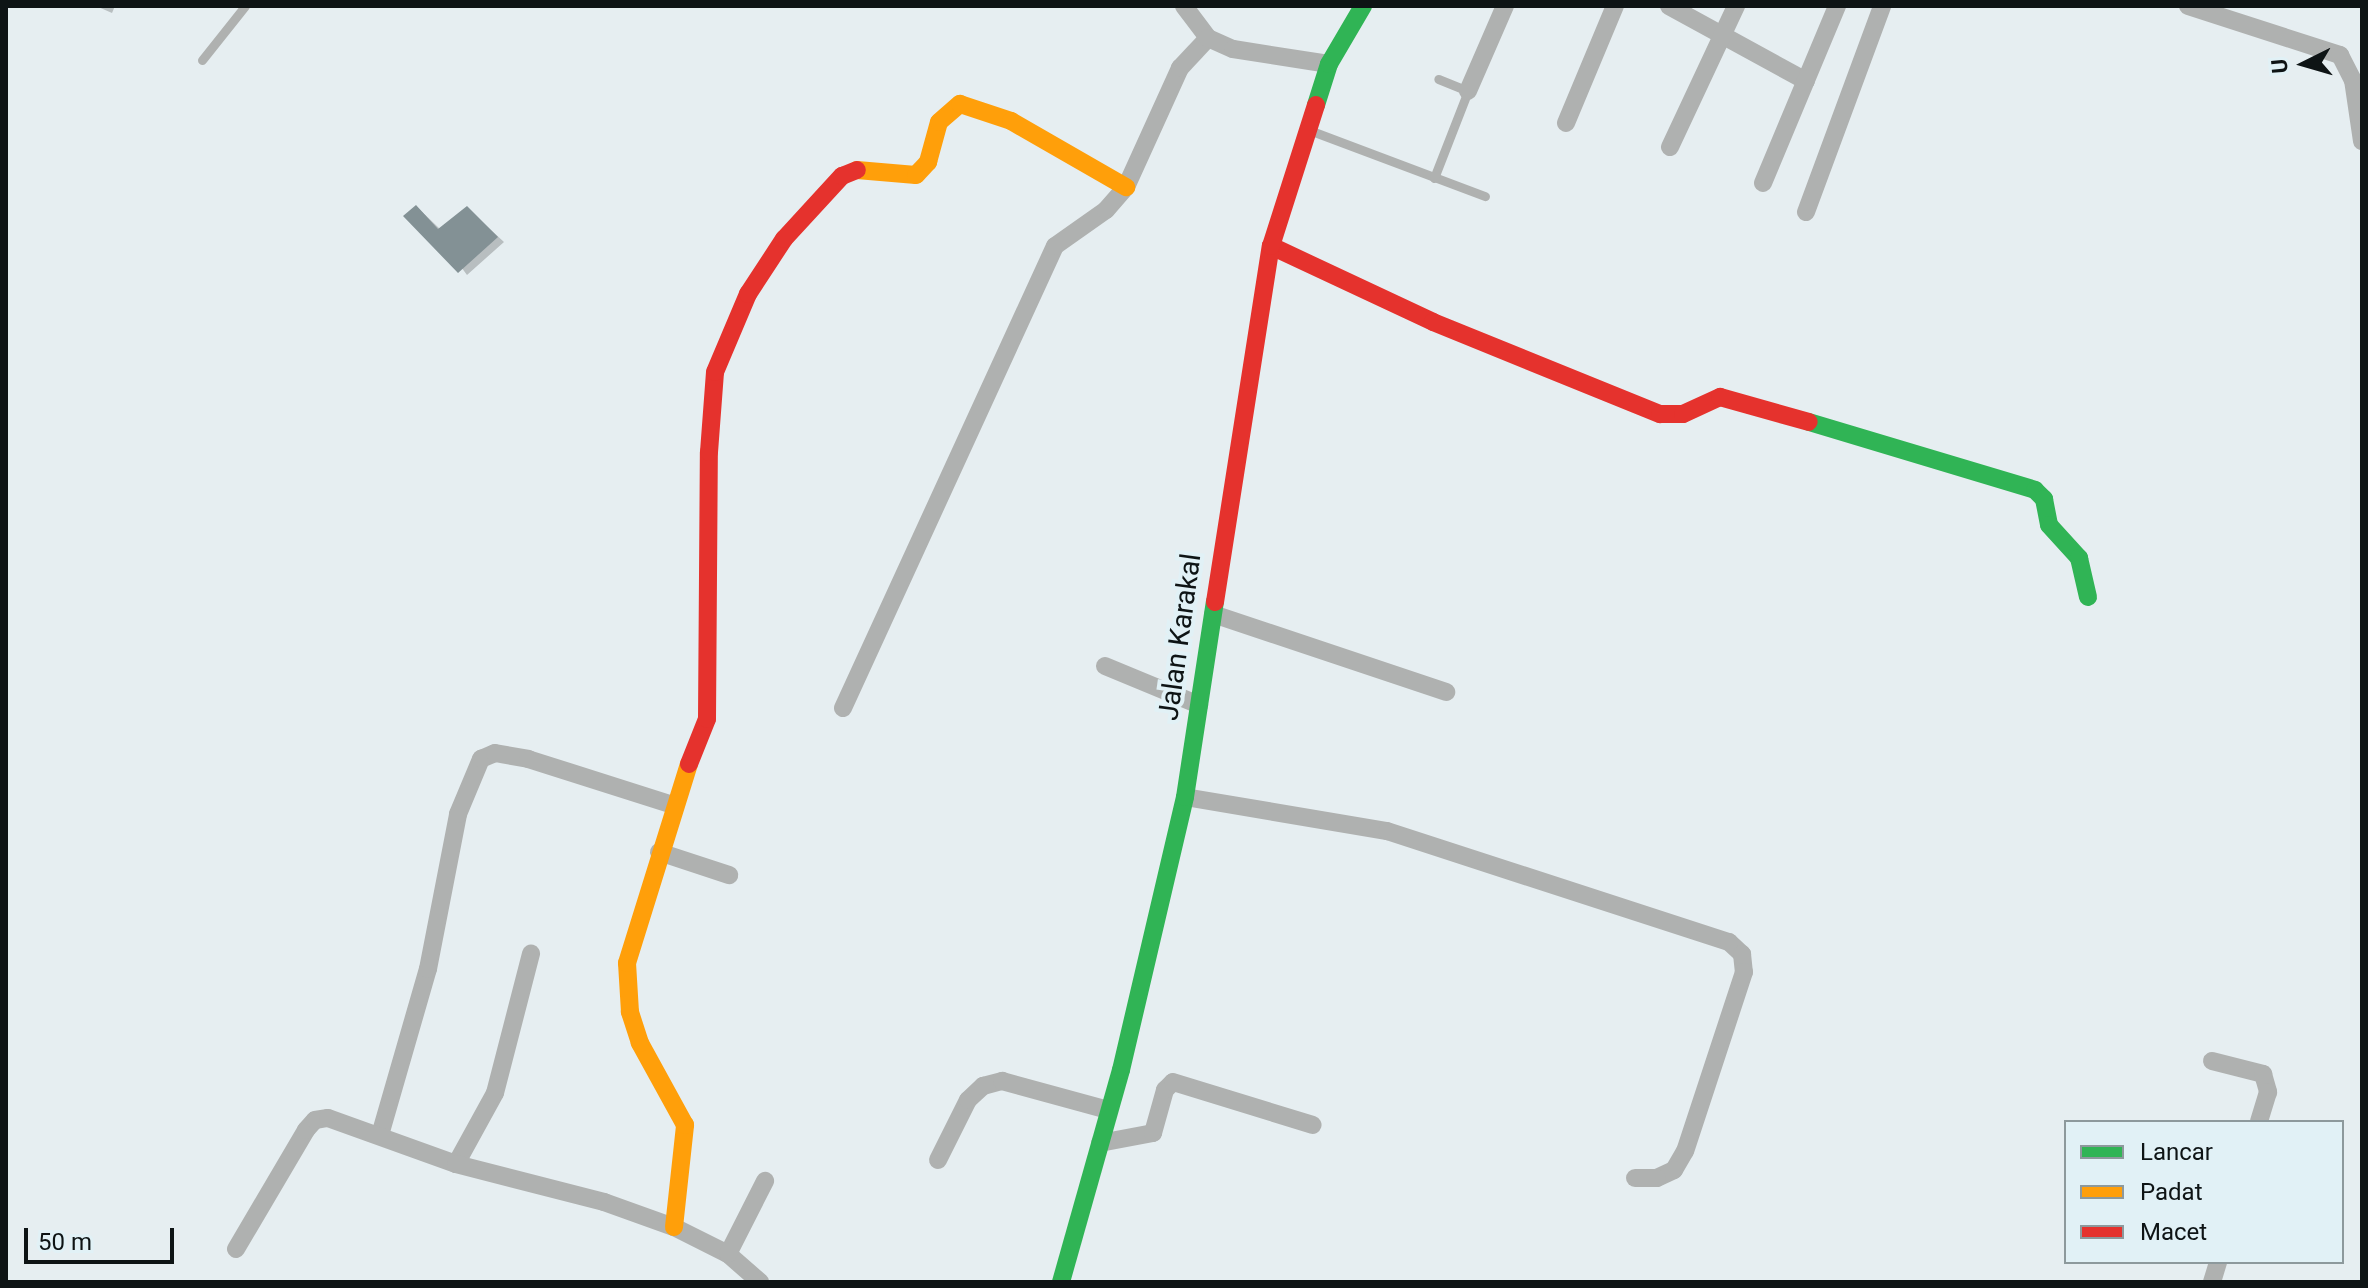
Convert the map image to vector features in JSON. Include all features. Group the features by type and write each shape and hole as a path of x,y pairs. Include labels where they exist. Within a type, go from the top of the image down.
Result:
{"street":[{"path":"1184,6 1208,38 1233,49 1329,64"},
{"name":"Jalan Karakal","path":"1065,1281 1185,797 1271,246 1329,64 1363,6"},
{"path":"1468,91 1505,6"},
{"path":"1566,123 1615,6"},
{"path":"1669,6 1725,33 1806,81"},
{"path":"1670,147 1736,6"},
{"path":"1763,183 1837,6"},
{"path":"1806,212 1882,6"},
{"path":"2188,6 2340,55 2353,80 2362,141"},
{"path":"843,708 1055,246 1106,210 1126,187 1180,68 1208,38"},
{"path":"674,1227 685,1125 640,1043 630,1012 627,963 673,805 707,719 709,452 715,372 748,294 784,239 854,169 916,175 928,162 946,112 968,103 1064,149 1126,187"},
{"path":"1271,246 1433,322 1660,414 1683,414 1702,401 1720,397 2035,490 2044,499 2049,525 2079,558 2088,597"},
{"path":"1213,614 1446,692"},
{"path":"1105,666 1199,705"},
{"path":"380,1135 428,969 458,814 481,759 495,753 528,759 673,805"},
{"path":"1185,797 1387,831 1729,942 1742,954 1744,972 1685,1151 1674,1170 1657,1178 1635,1178"},
{"path":"659,852 729,875"},
{"path":"456,1164 495,1093 531,954"},
{"path":"2212,1061 2263,1074 2268,1092 2260,1120"},
{"path":"938,1160 968,1100 983,1086 1002,1081 1108,1110"},
{"path":"1100,1143 1153,1133 1165,1090 1173,1082 1313,1125"},
{"path":"236,1249 315,1120 328,1118 456,1164 604,1202 674,1227 728,1254 760,1282"},
{"path":"728,1254 765,1181"}],"lane":[{"path":"202,60 245,6"},
{"path":"1434,178 1468,91 1438,79"},
{"path":"1308,130 1485,196"}],"building":[{"path":"416,205 438,229 467,206 498,237 458,273 403,216"}],"traffic: fast":[{"path":"1316,105 1329,64 1363,6"},
{"path":"1809,422 2035,490 2044,499 2049,525 2079,558 2088,597"},
{"path":"1061,1282 1121,1070 1185,797 1215,602"}],"traffic: slow":[{"path":"857,170 916,175 928,162 939,122 960,104 1011,121 1126,187"},
{"path":"674,1227 685,1125 640,1043 630,1012 627,963 689,764"}],"traffic: jam":[{"path":"1215,602 1271,246 1316,105"},
{"path":"689,764 707,719 709,452 715,372 748,294 784,239 842,176 857,170"},
{"path":"1271,246 1433,322 1660,414 1683,414 1720,397 1809,422"}]}
